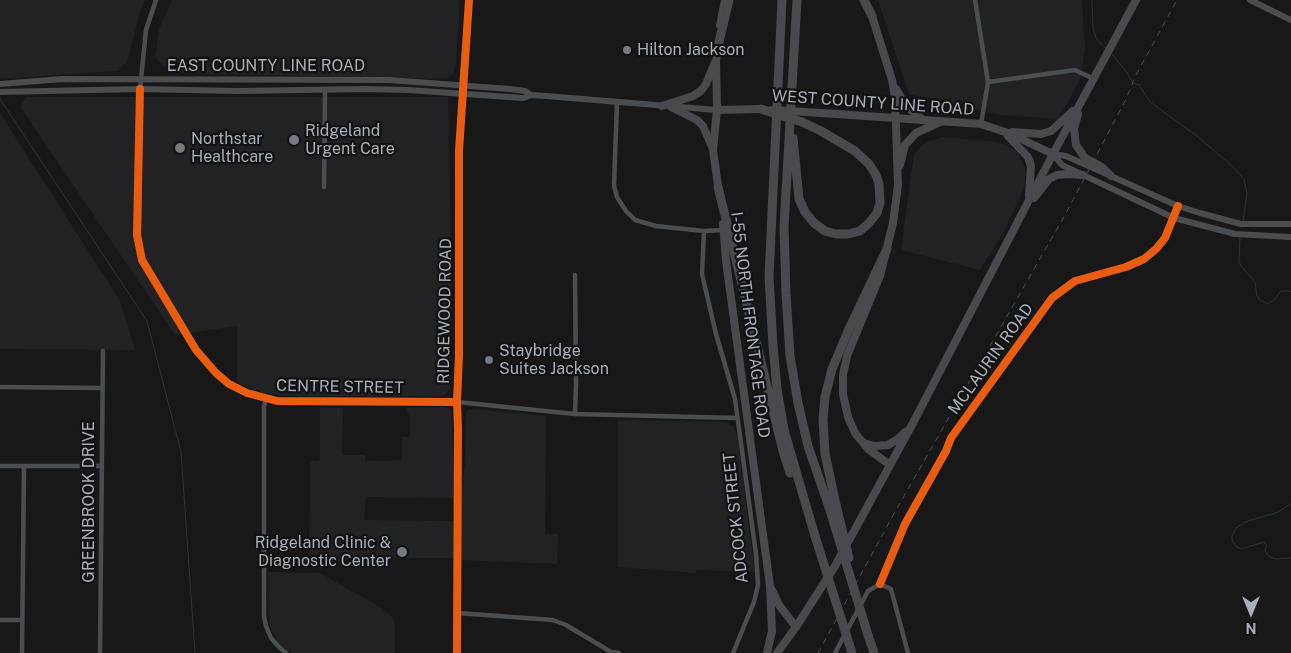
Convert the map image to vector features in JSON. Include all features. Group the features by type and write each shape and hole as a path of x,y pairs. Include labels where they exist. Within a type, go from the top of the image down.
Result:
{"highway":[{"path":"718,46 729,0"},
{"path":"782,0 769,277 777,389 784,430 852,653"},
{"path":"797,0 784,227 790,356 808,446 848,553 857,602 874,653"},
{"path":"866,0 872,16"},
{"path":"761,109 802,122 821,131 855,151 869,164 879,184 880,203 877,213 860,231 836,234 825,231 805,212 799,199 790,123"},
{"path":"718,187 783,451 814,533"},
{"path":"832,506 825,454 823,419 825,397 832,369 887,249"}],"main road":[{"name":"RIDGEWOOD ROAD","path":"462,93 469,0"},
{"name":"I-55 NORTH FRONTAGE ROAD","path":"724,0 716,61 717,110 713,150 724,230 727,270 770,586 772,631 767,653"},
{"path":"777,653 835,566 913,423 1053,154 1136,0"},
{"path":"1253,1 1291,20"},
{"path":"872,16 892,80 895,97 898,175"},
{"path":"662,106 693,96 701,91 716,61"},
{"name":"EAST COUNTY LINE ROAD","path":"0,84 62,79 389,80 462,85 524,91 531,95 671,107 717,110 746,108"},
{"path":"892,80 907,107 922,119"},
{"name":"EAST COUNTY LINE ROAD","path":"0,92 140,89 237,91 365,89 462,93 523,98 531,95"},
{"path":"1003,131 1041,134 1051,130 1080,104"},
{"path":"1080,104 1074,129 1076,145 1085,158 1102,167 1111,176"},
{"path":"671,107 697,120 703,126 713,150"},
{"name":"WEST COUNTY LINE ROAD","path":"746,108 981,124 1003,131 1053,154 1066,156 1178,206 1241,224 1291,224"},
{"path":"890,465 868,449 855,433 848,417 843,394 844,375 847,356 880,276 893,223 898,175 905,146 916,133 944,121"},
{"path":"1003,131 1028,157 1031,166 1028,203"},
{"name":"WEST COUNTY LINE ROAD","path":"1053,154 1062,165 1174,218 1216,230 1264,236 1291,237"},
{"path":"1028,203 1049,179 1057,175 1083,175"},
{"name":"MCLAURIN ROAD","path":"951,438 1052,298 1074,281 1144,259 1165,238 1178,206"},
{"path":"864,444 888,445 898,439 913,423"},
{"path":"770,586 779,605 796,627"}],"street":[{"name":"CENTRE STREET","path":"156,0 146,30 140,89 138,235 142,260 206,363 229,384 247,393 266,399 297,402 456,402 575,414 737,418"},
{"path":"975,0 988,82 981,124"},
{"path":"988,82 1075,70 1094,79"},
{"path":"324,186 325,90"},
{"name":"RIDGEWOOD ROAD","path":"457,653 458,428 456,402 459,355 459,151 462,93"},
{"path":"617,102 614,186 621,205 634,220 643,223 704,231 724,230"},
{"name":"ADCOCK STREET","path":"704,231 702,274 734,399 754,540 758,585 754,602 733,653"},
{"path":"575,275 575,414"},
{"name":"GREENBROOK DRIVE","path":"100,653 103,351"},
{"path":"0,387 102,388"},
{"path":"266,399 264,424 264,616 271,638 286,653"},
{"name":"MCLAURIN ROAD","path":"880,584 905,524 946,451 951,438"},
{"path":"0,466 101,466"},
{"path":"22,653 24,466"},
{"path":"835,653 868,591 880,584 891,589 908,653"},
{"path":"458,614 553,620 566,625 611,652 618,653"},
{"path":"0,620 22,620"}],"shaded area":[{"path":"0,0 145,0 127,62 117,71 0,79"},
{"path":"172,0 460,0 456,64 453,74 447,79 179,73 165,68 155,57 159,30"},
{"path":"878,0 1082,0 1085,48 1080,80 1058,119 1000,115 909,94"},
{"path":"27,97 448,97 452,311 450,389 443,396 290,396 264,393 237,382 237,326 175,335 21,108 22,102"},
{"path":"0,113 120,301 135,350 0,349"},
{"path":"944,137 998,142 1018,152 1025,169 1025,186 1004,232 980,270 901,250 914,154 926,142"},
{"path":"444,407 451,411 456,498 366,497 364,520 456,521 455,558 357,558 333,564 309,565 310,461 319,461 320,457 320,408 343,408 342,455 365,455 365,461 402,460 402,437 410,437 410,417 406,410 407,408"},
{"path":"471,409 546,416 545,534 558,534 557,564 460,560 461,494 465,464 466,413"},
{"path":"618,420 726,422 733,426 737,435 755,572 698,570 694,573 618,567"},
{"path":"268,572 320,573 382,608 393,618 395,624 395,653 292,653 280,644 270,627"}],"waterway":[{"path":"1092,0 1093,28 1096,38 1106,49"},
{"path":"1111,53 1133,83 1139,85 1150,102 1197,136 1244,179 1247,194 1243,221"},
{"path":"0,99 147,321 181,452 195,653"},
{"path":"1240,237 1239,261 1255,282 1257,296 1260,300 1268,304 1281,291 1291,292"},
{"path":"1291,504 1278,512 1245,522 1236,528 1232,536 1232,541 1241,549 1264,542 1267,546 1266,553 1270,557 1276,559 1291,558"}],"railway":[{"path":"818,653 896,510 1065,215 1125,101 1136,75 1177,0"}],"cycle path":[{"path":"457,653 459,151 469,0"},
{"path":"140,89 137,235 142,260 196,350 216,373 229,384 247,393 277,401 457,402"},
{"path":"880,584 905,524 946,451 951,438 1052,298 1075,281 1126,267 1144,259 1165,238 1178,206"}],"place":[{"name":"Hilton Jackson","path":"627,50"},
{"name":"Ridgeland Urgent Care","path":"294,140"},
{"name":"Northstar Healthcare","path":"180,148"},
{"name":"Staybridge Suites Jackson","path":"489,360"},
{"name":"Ridgeland Clinic & Diagnostic Center","path":"402,552"}]}
